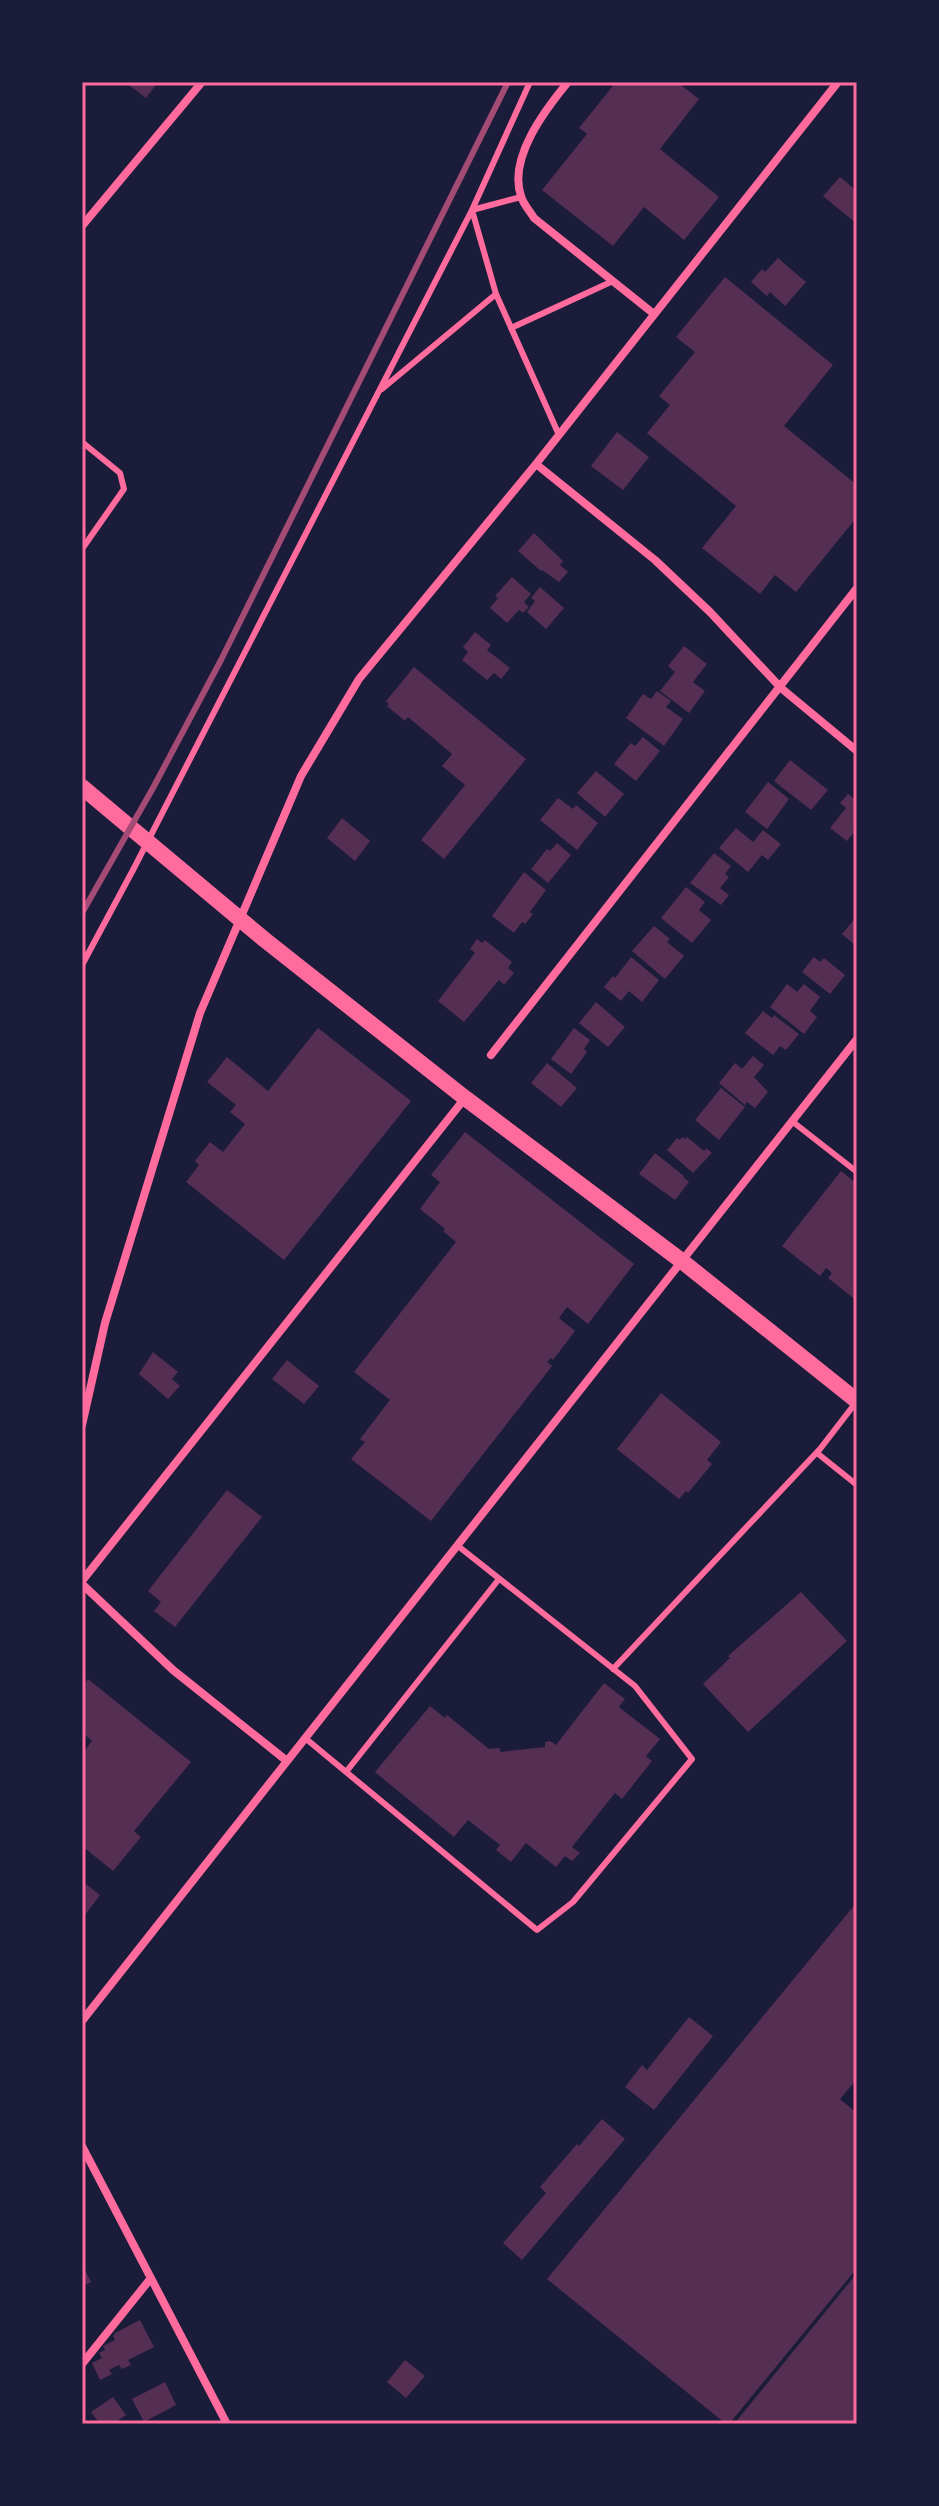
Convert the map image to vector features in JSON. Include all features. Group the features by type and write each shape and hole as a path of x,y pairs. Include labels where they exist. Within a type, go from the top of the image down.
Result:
{"main road":[{"path":"82,787 265,940 465,1098 683,1262 857,1401"}],"street":[{"path":"82,226 202,82"},
{"path":"568,82 531,133 518,174 521,197 534,218 654,314"},
{"path":"82,1425 105,1323 200,1013 301,776 359,679 536,464 838,82"},
{"path":"536,464 664,568 781,688 857,751"},
{"path":"491,1055 857,588"},
{"path":"82,2021 857,1039"},
{"path":"287,1761 173,1670 82,1582 465,1098"},
{"path":"82,2146 227,2424"},
{"path":"82,2364 151,2278"}],"lane":[{"path":"82,965 472,210 530,82"},
{"path":"472,210 521,197"},
{"path":"472,210 496,294 559,435"},
{"path":"511,328 613,281"},
{"path":"379,391 496,294"},
{"path":"82,442 120,473 124,489 82,549"},
{"path":"793,1122 857,1172"},
{"path":"613,1669 817,1453 857,1401"},
{"path":"817,1453 857,1485"},
{"path":"305,1738 537,1930 573,1902 692,1759 635,1686 458,1546"},
{"path":"346,1772 499,1579"}],"building":[{"path":"125,82 158,82 146,98"},
{"path":"616,82 677,82 699,99 660,149 719,197 684,240 644,207 613,246 542,190 587,134 579,128"},
{"path":"840,177 857,191 857,224 823,196"},
{"path":"778,258 806,282 785,306 770,292 767,296 751,282 762,269 765,272"},
{"path":"725,277 833,365 784,426 857,485 857,517 796,592 775,575 760,594 702,548 736,506 647,433 670,405 659,396 695,352 676,337"},
{"path":"617,432 649,457 623,490 591,466"},
{"path":"534,533 563,561 560,565 568,572 559,582 518,551"},
{"path":"512,577 531,594 524,602 529,607 523,613 519,610 507,623 490,608 498,598 495,596"},
{"path":"540,587 564,608 546,629 527,612 535,601 531,598"},
{"path":"475,632 491,645 487,650 510,668 501,679 494,673 487,680 462,660 468,652 463,647"},
{"path":"684,646 707,664 693,682 705,691 689,713 660,691 675,672 668,666"},
{"path":"414,667 526,759 444,859 421,840 465,785 442,766 452,754 408,717 405,721 387,706 386,701"},
{"path":"657,691 671,701 666,707 683,719 664,746 626,718 643,694 651,699"},
{"path":"643,737 660,751 636,781 614,764 631,743 635,746"},
{"path":"790,760 828,790 811,810 774,781"},
{"path":"596,771 624,794 605,817 577,793"},
{"path":"768,782 789,799 767,829 745,812"},
{"path":"848,794 857,801 857,822 853,827 856,830 847,841 830,828 846,808 840,803"},
{"path":"558,798 573,809 576,805 598,823 577,850 540,820"},
{"path":"342,818 370,841 355,861 327,838"},
{"path":"736,828 753,842 763,830 781,844 768,860 762,855 748,872 719,848"},
{"path":"557,843 571,855 548,883 531,869 547,849 550,851"},
{"path":"714,853 731,866 725,874 729,877 720,888 729,895 721,905 690,883"},
{"path":"524,872 546,890 530,912 533,914 514,933 492,916"},
{"path":"686,887 705,902 699,910 711,920 692,943 661,918"},
{"path":"857,916 857,947 842,934"},
{"path":"654,926 684,956 665,979 632,951"},
{"path":"477,939 482,943 485,940 512,962 508,968 514,973 504,985 499,980 464,1022 438,1001 475,953 470,949"},
{"path":"631,957 659,980 642,1002 629,991 621,1001 604,987"},
{"path":"814,957 820,962 824,958 845,975 830,994 802,972"},
{"path":"787,984 797,992 804,984 820,997 810,1011 817,1017 804,1034 770,1007"},
{"path":"596,1002 625,1027 608,1047 579,1023"},
{"path":"763,1011 772,1018 774,1015 799,1034 786,1050 780,1046 773,1055 745,1033"},
{"path":"318,1028 411,1101 284,1260 186,1182 199,1165 195,1161 210,1142 223,1152 245,1124 230,1112 236,1105 207,1082 227,1057 268,1091"},
{"path":"574,1028 590,1040 584,1049 587,1052 571,1074 551,1059"},
{"path":"753,1056 764,1065 754,1077 768,1092 755,1108 747,1102 745,1105 719,1083 735,1063 742,1069"},
{"path":"547,1063 577,1088 561,1107 531,1083"},
{"path":"721,1088 745,1107 719,1140 695,1120"},
{"path":"465,1132 634,1264 588,1324 567,1307 559,1318 575,1331 553,1360 551,1358 547,1362 552,1366 431,1521 351,1459 365,1442 360,1439 390,1400 354,1372 456,1242 420,1209 440,1182 431,1175"},
{"path":"682,1137 712,1153 693,1173 667,1150 677,1138 680,1140"},
{"path":"655,1153 689,1182 675,1200 639,1174"},
{"path":"841,1171 857,1184 857,1301 828,1278 832,1273 826,1268 820,1276 782,1246"},
{"path":"153,1352 178,1372 172,1379 180,1386 168,1399 139,1374"},
{"path":"287,1360 319,1386 304,1404 272,1379"},
{"path":"661,1393 721,1442 707,1460 712,1464 688,1493 686,1491 679,1499 617,1449"},
{"path":"227,1490 262,1517 175,1627 154,1611 161,1602 148,1591"},
{"path":"801,1592 847,1641 748,1732 703,1684 730,1658 728,1656"},
{"path":"88,1679 191,1762 134,1831 141,1837 113,1871 82,1846 82,1754 92,1741 82,1732 82,1686"},
{"path":"604,1683 625,1699 619,1707 660,1739 646,1756 652,1761 622,1799 615,1793 572,1847 580,1853 572,1861 565,1856 556,1867 526,1843 511,1862 496,1850 500,1845 468,1820 454,1837 375,1772 430,1706 445,1718 447,1715 489,1749 500,1748 500,1752 545,1747 545,1742 550,1741 556,1745"},
{"path":"82,1881 100,1895 82,1919"},
{"path":"857,1902 857,2079 840,2099 853,2110 857,2105 857,2268 726,2424 547,2279"},
{"path":"689,2017 713,2036 654,2110 625,2087 642,2065 647,2070"},
{"path":"602,2119 625,2139 522,2260 503,2243 546,2193 540,2187"},
{"path":"82,2264 91,2282 82,2287"},
{"path":"857,2273 857,2424 734,2424"},
{"path":"140,2320 154,2347 128,2360 131,2365 122,2369 119,2365 109,2370 112,2374 100,2380 92,2363 102,2358 99,2353 105,2350 103,2346 115,2340 115,2333"},
{"path":"405,2360 425,2376 406,2398 387,2382"},
{"path":"165,2382 176,2405 144,2422 132,2399"},
{"path":"113,2397 126,2415 113,2424 100,2424 91,2412"}],"railway":[{"path":"82,913 221,660 508,82"}]}
